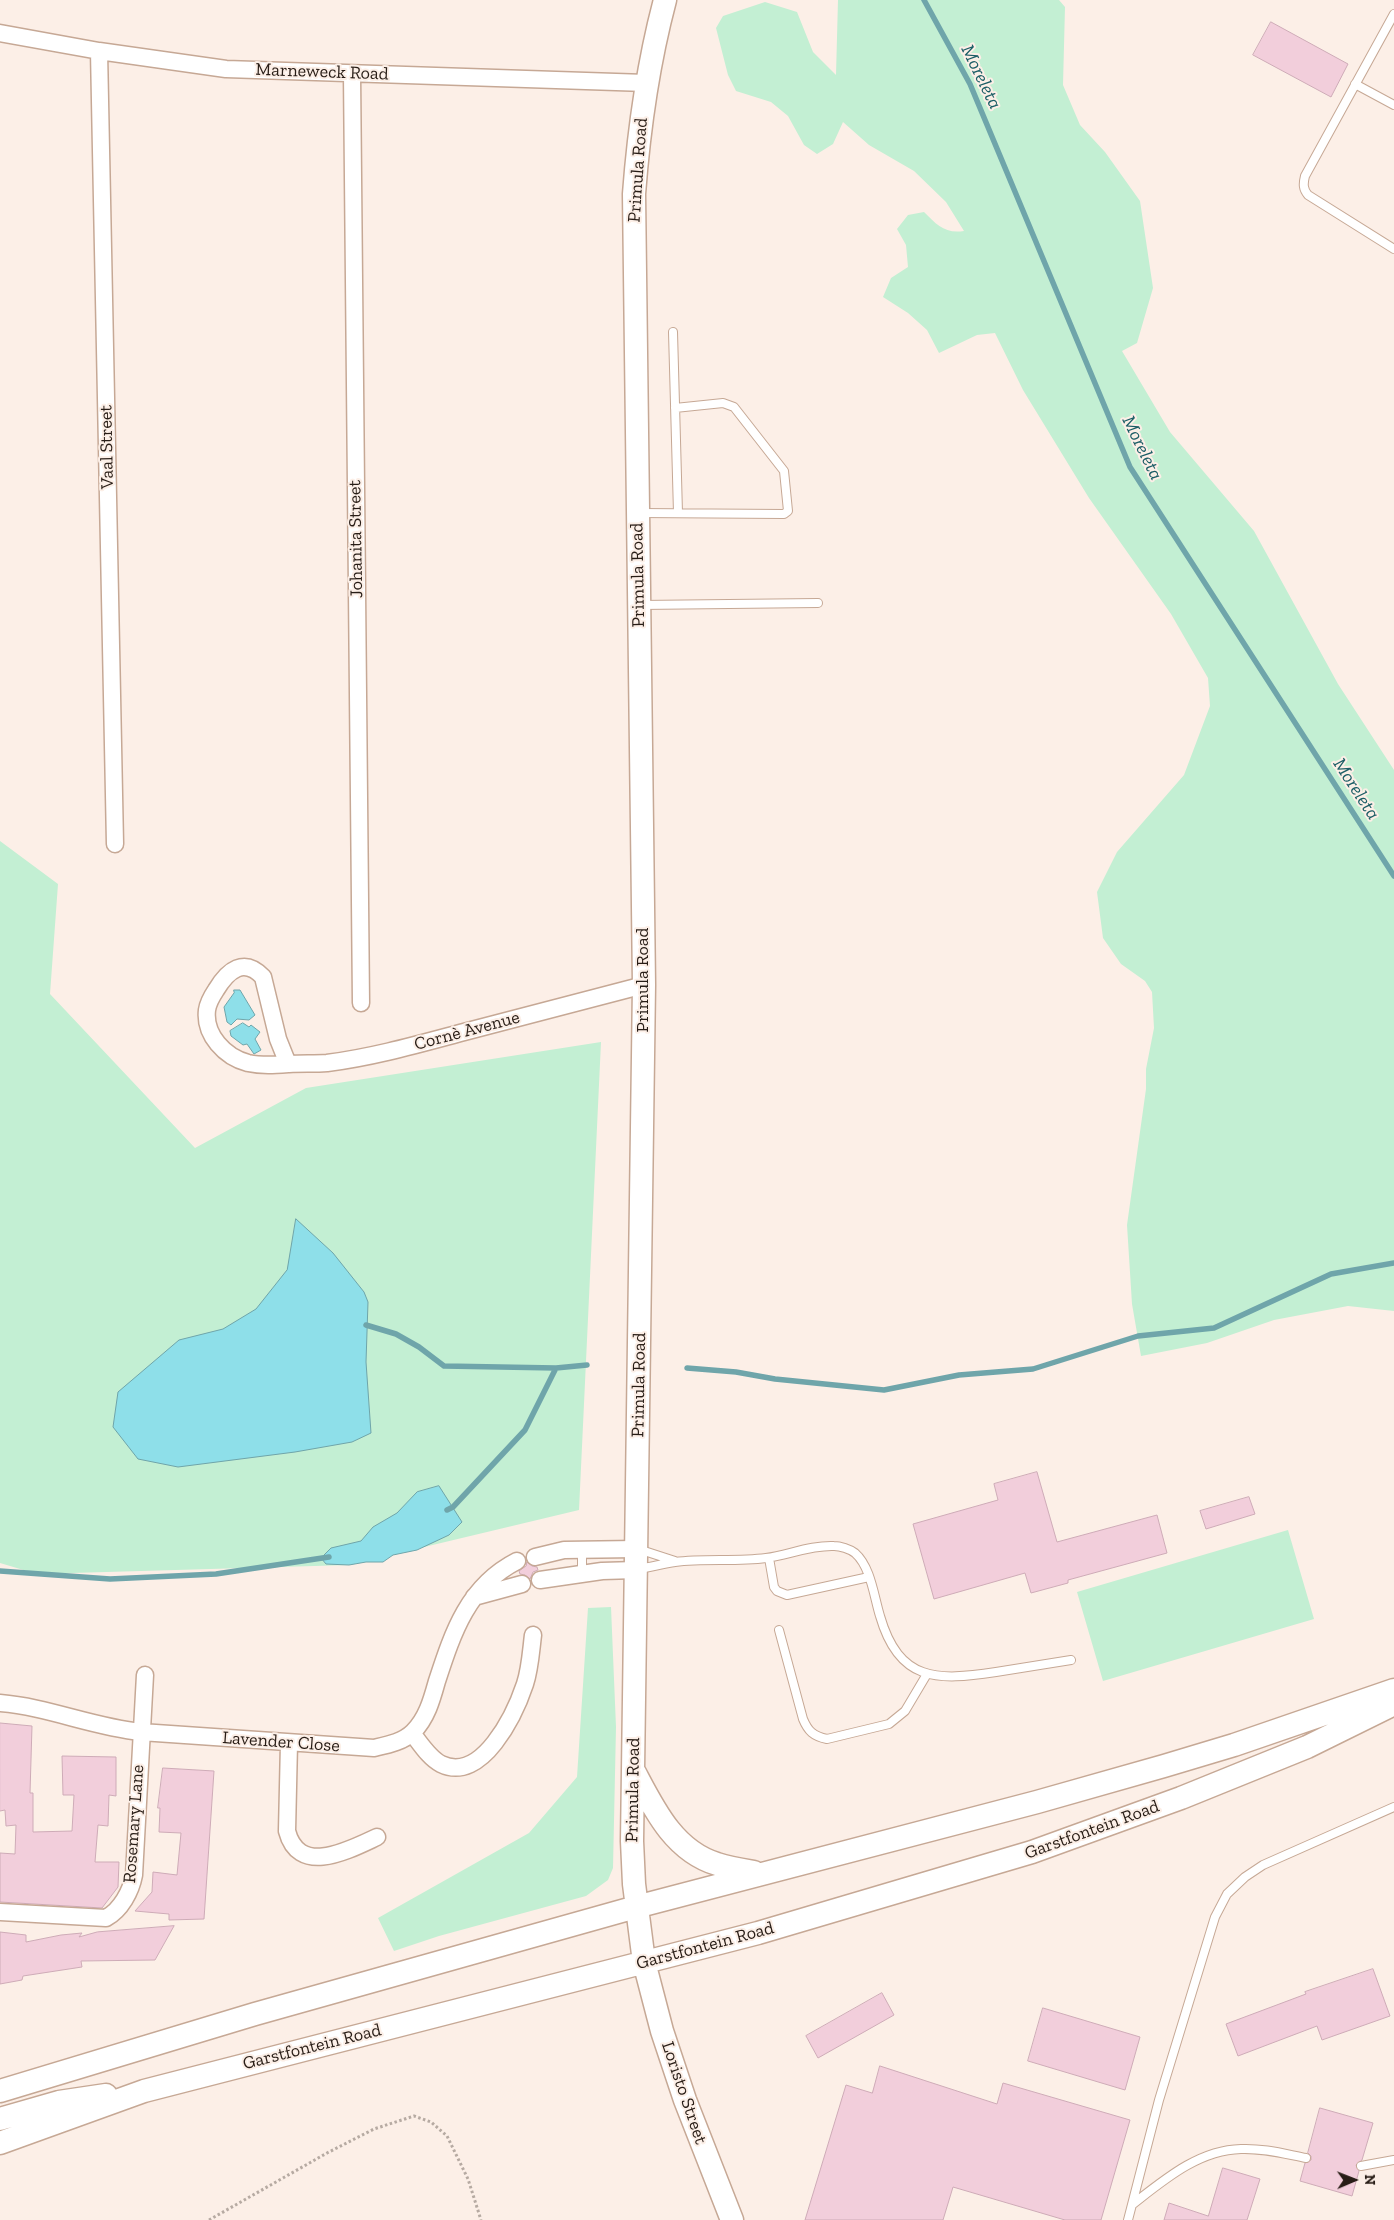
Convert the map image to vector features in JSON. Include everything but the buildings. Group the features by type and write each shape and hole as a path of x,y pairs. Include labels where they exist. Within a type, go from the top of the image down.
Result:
{"main road":[{"name":"Primula Road","path":"644,1962 636,1907 632,1841 644,985 634,194 640,118 665,0"},
{"name":"Garstfontein Road","path":"0,2091 255,2014 636,1907 1037,1802 1164,1766 1234,1745 1394,1690"},
{"name":"Garstfontein Road","path":"0,2143 144,2091 758,1933 1032,1852 1182,1798 1307,1747 1394,1704"},
{"path":"634,1772 658,1817 677,1840 695,1855 716,1864 761,1874"},
{"name":"Loristo Street","path":"644,1962 662,2030 685,2100 732,2220"},
{"path":"0,2119 58,2102 144,2091"}],"street":[{"name":"Marneweck Road","path":"0,33 99,51 226,69 646,83"},
{"name":"Vaal Street","path":"99,51 115,844"},
{"name":"Johanita Street","path":"352,74 361,1003"},
{"name":"Cornè Avenue","path":"288,1064 278,1039 263,977 256,970 247,966 238,968 222,980 209,1002 207,1018 213,1037 220,1048 241,1061 262,1065 325,1063 378,1054 644,985"},
{"path":"535,1557 564,1550 582,1549 636,1559"},
{"path":"540,1580 582,1574 636,1559"},
{"name":"Lavender Close","path":"0,1704 39,1709 120,1730 374,1748 390,1744 412,1733 429,1709 455,1628 474,1597 491,1576 517,1560"},
{"path":"474,1597 522,1584"},
{"path":"412,1733 439,1763 450,1767 461,1767 472,1763 485,1753 505,1729 516,1708 526,1682 533,1635"},
{"name":"Rosemary Lane","path":"0,1912 99,1918 112,1914 127,1896 132,1886 134,1875 145,1675"},
{"path":"289,1743 287,1831 290,1843 296,1850 305,1855 332,1856 377,1837"}],"lane":[{"path":"1394,14 1305,176 1304,190 1308,195 1394,249"},
{"path":"1355,84 1394,105"},
{"path":"673,332 678,513"},
{"path":"637,513 784,514 788,510 784,471 734,407 723,403 675,408"},
{"path":"638,605 818,602"},
{"path":"636,1559 676,1562 750,1560 769,1558 819,1547 834,1546 847,1548 855,1553 869,1577 881,1620 890,1643 898,1656 913,1668 927,1674 945,1677 966,1676 1071,1660"},
{"path":"582,1549 582,1574"},
{"path":"769,1558 774,1587 781,1594 787,1595 869,1577"},
{"path":"636,1559 676,1562"},
{"path":"779,1630 803,1719 808,1730 816,1737 827,1738 889,1724 905,1711 927,1674"},
{"path":"1128,2220 1159,2100 1205,1946 1215,1917 1227,1894 1245,1877 1263,1865 1394,1807"},
{"path":"1133,2204 1189,2163 1216,2153 1241,2149 1306,2158"},
{"path":"1361,2166 1394,2160"}],"path":[{"path":"209,2220 327,2153 374,2129 414,2116 431,2122 447,2136 468,2179 481,2220"}],"green space":[{"path":"838,0 1059,0 1065,7 1063,85 1080,125 1105,152 1140,201 1153,288 1137,343 1122,351 1170,432 1254,531 1338,684 1394,770 1394,1311 1348,1306 1274,1320 1207,1343 1141,1356 1132,1304 1127,1225 1146,1089 1146,1069 1154,1028 1152,992 1145,981 1121,964 1103,938 1097,892 1117,852 1184,775 1210,706 1208,678 1171,614 1089,498 1023,390 995,333 977,335 939,353 927,330 908,313 883,297 891,278 908,267 906,245 897,229 908,215 924,212 937,225 946,230 964,231 946,202 914,171 869,145 843,122 833,144 817,154 804,145 788,116 771,102 736,91 728,75 716,28 723,16 765,2 797,12 813,52 836,75"},
{"path":"0,841 58,884 50,994 195,1148 306,1088 601,1042 579,1510 349,1565 37,1574 0,1563"},
{"path":"1288,1530 1314,1619 1103,1681 1077,1592"},
{"path":"611,1607 616,1727 613,1868 608,1880 586,1896 439,1936 394,1951 378,1918 529,1833 577,1777 588,1608"}],"water":[{"path":"234,990 240,990 255,1015 249,1020 237,1019 231,1025 227,1022 224,1007 234,993"},
{"path":"243,1023 249,1027 251,1025 260,1032 255,1039 261,1050 254,1054 247,1044 243,1045 231,1036 230,1031"},
{"path":"296,1219 333,1253 364,1292 368,1302 366,1362 371,1433 352,1442 295,1452 178,1467 138,1459 113,1427 118,1392 179,1340 223,1329 256,1309 287,1270"},
{"path":"439,1486 462,1522 449,1535 417,1550 393,1555 383,1562 349,1565 326,1564 321,1558 331,1548 361,1541 373,1527 397,1513 417,1492"}],"waterway":[{"name":"Moreleta","path":"924,0 970,84 1130,467 1394,876"},
{"path":"687,1368 884,1390 959,1375 1033,1369 1138,1336 1214,1328 1331,1274 1394,1263"},
{"path":"366,1325 396,1334 419,1347 444,1366 556,1368"},
{"path":"447,1510 453,1507 525,1430 556,1368 587,1365"},
{"path":"0,1571 110,1579 216,1574 329,1557"}]}
